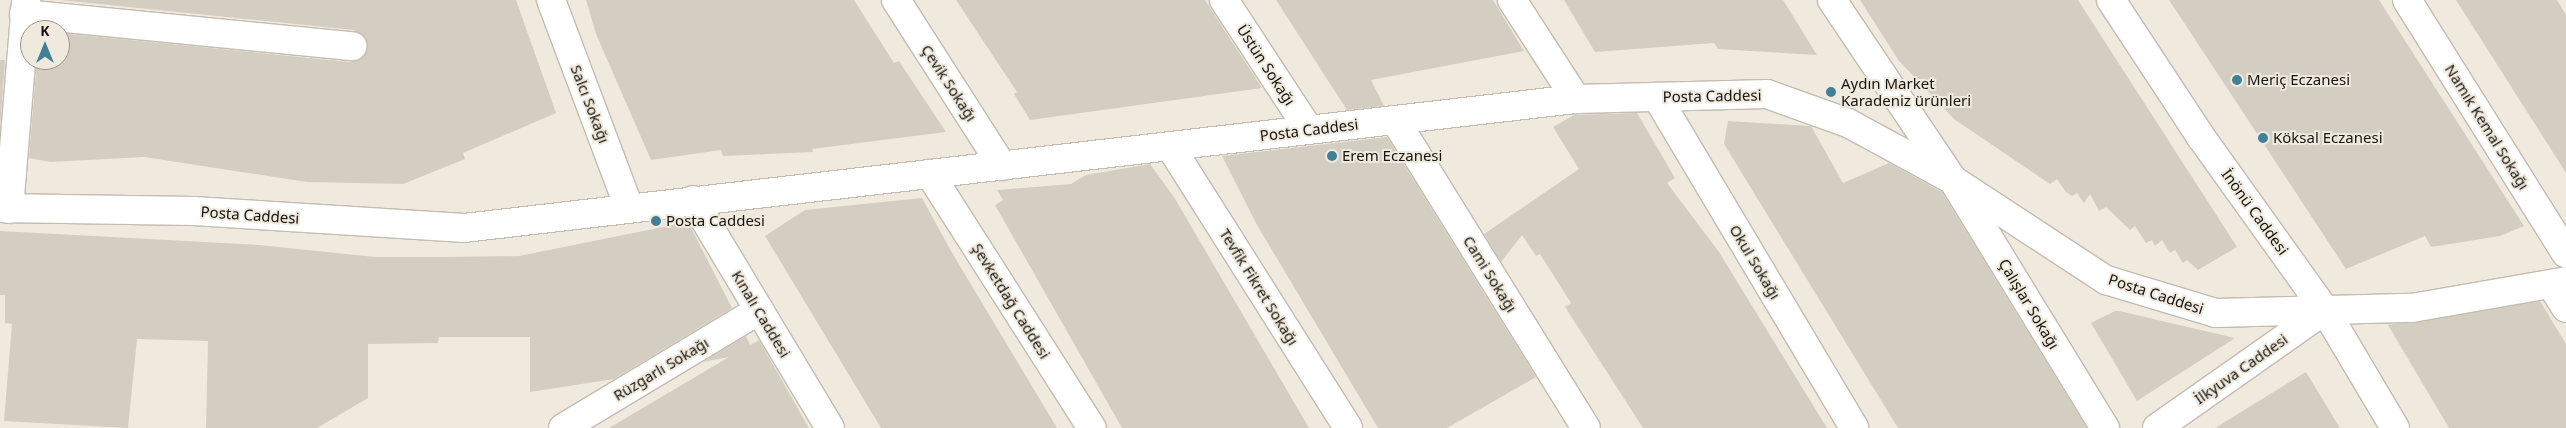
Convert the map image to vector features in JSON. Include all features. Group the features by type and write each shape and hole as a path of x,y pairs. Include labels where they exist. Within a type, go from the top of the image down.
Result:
{"street":[{"name":"Salcı Sokağı","path":"551,0 629,207"},
{"name":"Çevik Sokağı","path":"896,0 1002,166"},
{"name":"Üstün Sokağı","path":"1224,0 1309,130"},
{"path":"1512,0 1576,99"},
{"name":"Çalışlar Sokağı","path":"1832,0 1953,180 2105,428"},
{"name":"İnönü Caddesi","path":"2111,0 2201,137 2325,310 2395,428"},
{"name":"Namık Kemal Sokağı","path":"2407,0 2566,254"},
{"path":"5,208 25,7 352,46"},
{"name":"Posta Caddesi","path":"5,208 194,212 464,228 629,207 1002,166 1576,99 1767,94 1848,123 1953,180 2106,280 2216,313 2412,308 2559,282"},
{"name":"Okul Sokağı","path":"1657,97 1854,428"},
{"name":"Cami Sokağı","path":"1395,120 1586,428"},
{"name":"Tevfik Fikret Sokağı","path":"1170,146 1348,428"},
{"name":"Şevketdağ Caddesi","path":"930,174 1092,428"},
{"name":"Kınalı Caddesi","path":"693,200 830,428"},
{"path":"2559,282 2566,308"},
{"name":"Rüzgarlı Sokağı","path":"563,428 759,310"},
{"name":"İlkyuva Caddesi","path":"2157,428 2325,310"}],"building":[{"path":"60,0 516,0 556,113 463,153 465,159 403,184 307,182 144,157 50,162 29,158 36,70 70,70 70,34 350,62 359,60 367,48 366,39 354,30"},
{"path":"586,0 854,0 894,63 899,61 946,132 812,149 813,152 723,156 721,150 651,160 596,34"},
{"path":"956,0 1205,0 1262,88 1030,120 1014,94 1017,92"},
{"path":"1276,0 1493,0 1524,51 1371,80 1384,106 1347,110"},
{"path":"1564,0 1783,0 1817,55 1718,49 1714,43 1595,52"},
{"path":"1860,0 2078,0 2237,247 2198,270 2187,260 2183,263 2175,250 2170,253 2162,240 2155,246 2152,240 2146,243 2135,226 2130,230 2106,207 2099,211 2090,194 2084,203 2077,193 2072,196 2066,192 2057,179 2050,184 1954,119 1899,61"},
{"path":"2169,0 2379,0 2524,226 2500,236 2431,247 2425,236 2346,269"},
{"path":"2456,0 2557,0 2566,15 2566,173"},
{"path":"0,60 5,60 0,127"},
{"path":"1637,113 1675,178 1667,183 1719,252 1827,428 1643,428 1565,307 1571,303 1540,254 1536,256 1522,235 1501,262 1484,234 1579,169 1553,127 1574,115"},
{"path":"1728,121 1811,126 1843,183 1889,163 1942,192 2087,428 1898,428 1724,144"},
{"path":"1387,137 1536,377 1447,428 1378,428 1257,225 1222,156"},
{"path":"1150,164 1174,197 1309,428 1122,428 995,205 1003,200 997,190 1071,184 1086,175"},
{"path":"922,198 951,251 1057,428 881,428 765,236 805,210"},
{"path":"688,222 732,308 614,379 530,392 530,337 439,337 438,343 368,344 368,398 317,428 206,428 208,341 137,339 128,428 4,421 12,324 5,323 5,295 0,295 0,231 259,245 375,257 446,257 519,256"},
{"path":"2540,301 2566,344 2566,428 2449,428 2388,325"},
{"path":"2115,311 2235,338 2137,401 2091,323"},
{"path":"746,336 750,345 759,340 809,428 609,428 729,357 703,362"},
{"path":"2306,372 2340,428 2215,428"}],"place":[{"name":"Meriç Eczanesi","path":"2237,80"},
{"name":"Aydın Market Karadeniz ürünleri","path":"1831,92"},
{"name":"Köksal Eczanesi","path":"2263,138"},
{"name":"Erem Eczanesi","path":"1332,156"},
{"name":"Posta Caddesi","path":"656,221"}]}
